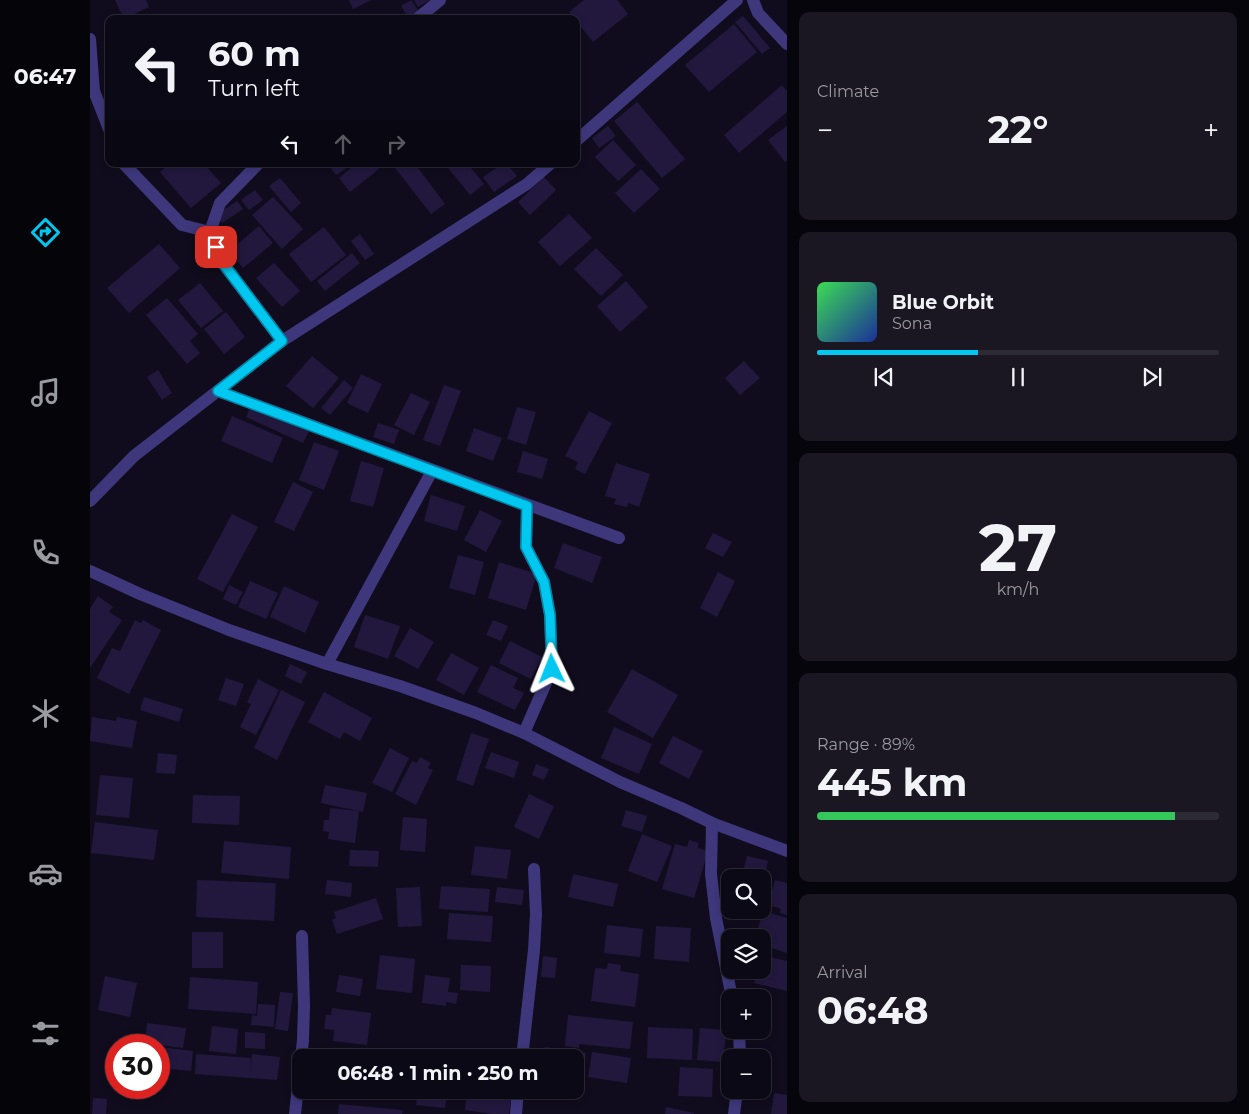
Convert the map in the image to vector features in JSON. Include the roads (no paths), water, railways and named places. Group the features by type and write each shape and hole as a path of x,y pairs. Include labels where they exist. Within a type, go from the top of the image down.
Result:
{"street":[{"path":"422,15 440,0"},
{"path":"580,137 737,0"},
{"path":"753,0 758,13 786,44"},
{"path":"90,39 94,90 105,119"},
{"path":"127,167 182,225 210,232"},
{"path":"255,167 220,203 210,232 222,262 282,341"},
{"path":"90,501 134,456 282,341 527,184 547,167"},
{"path":"218,391 527,506 619,538"},
{"path":"327,664 432,471"},
{"path":"524,733 552,669 550,615 544,582 526,547 527,506"},
{"path":"90,571 140,594 229,630 476,713 524,733 620,782 712,823 786,851"},
{"path":"712,823 712,874 716,918 730,989"},
{"path":"523,1049 534,950 536,914 534,869"},
{"path":"295,1114 303,1032 302,936"},
{"path":"516,1114 517,1099"},
{"path":"734,1114 736,1099"}]}
